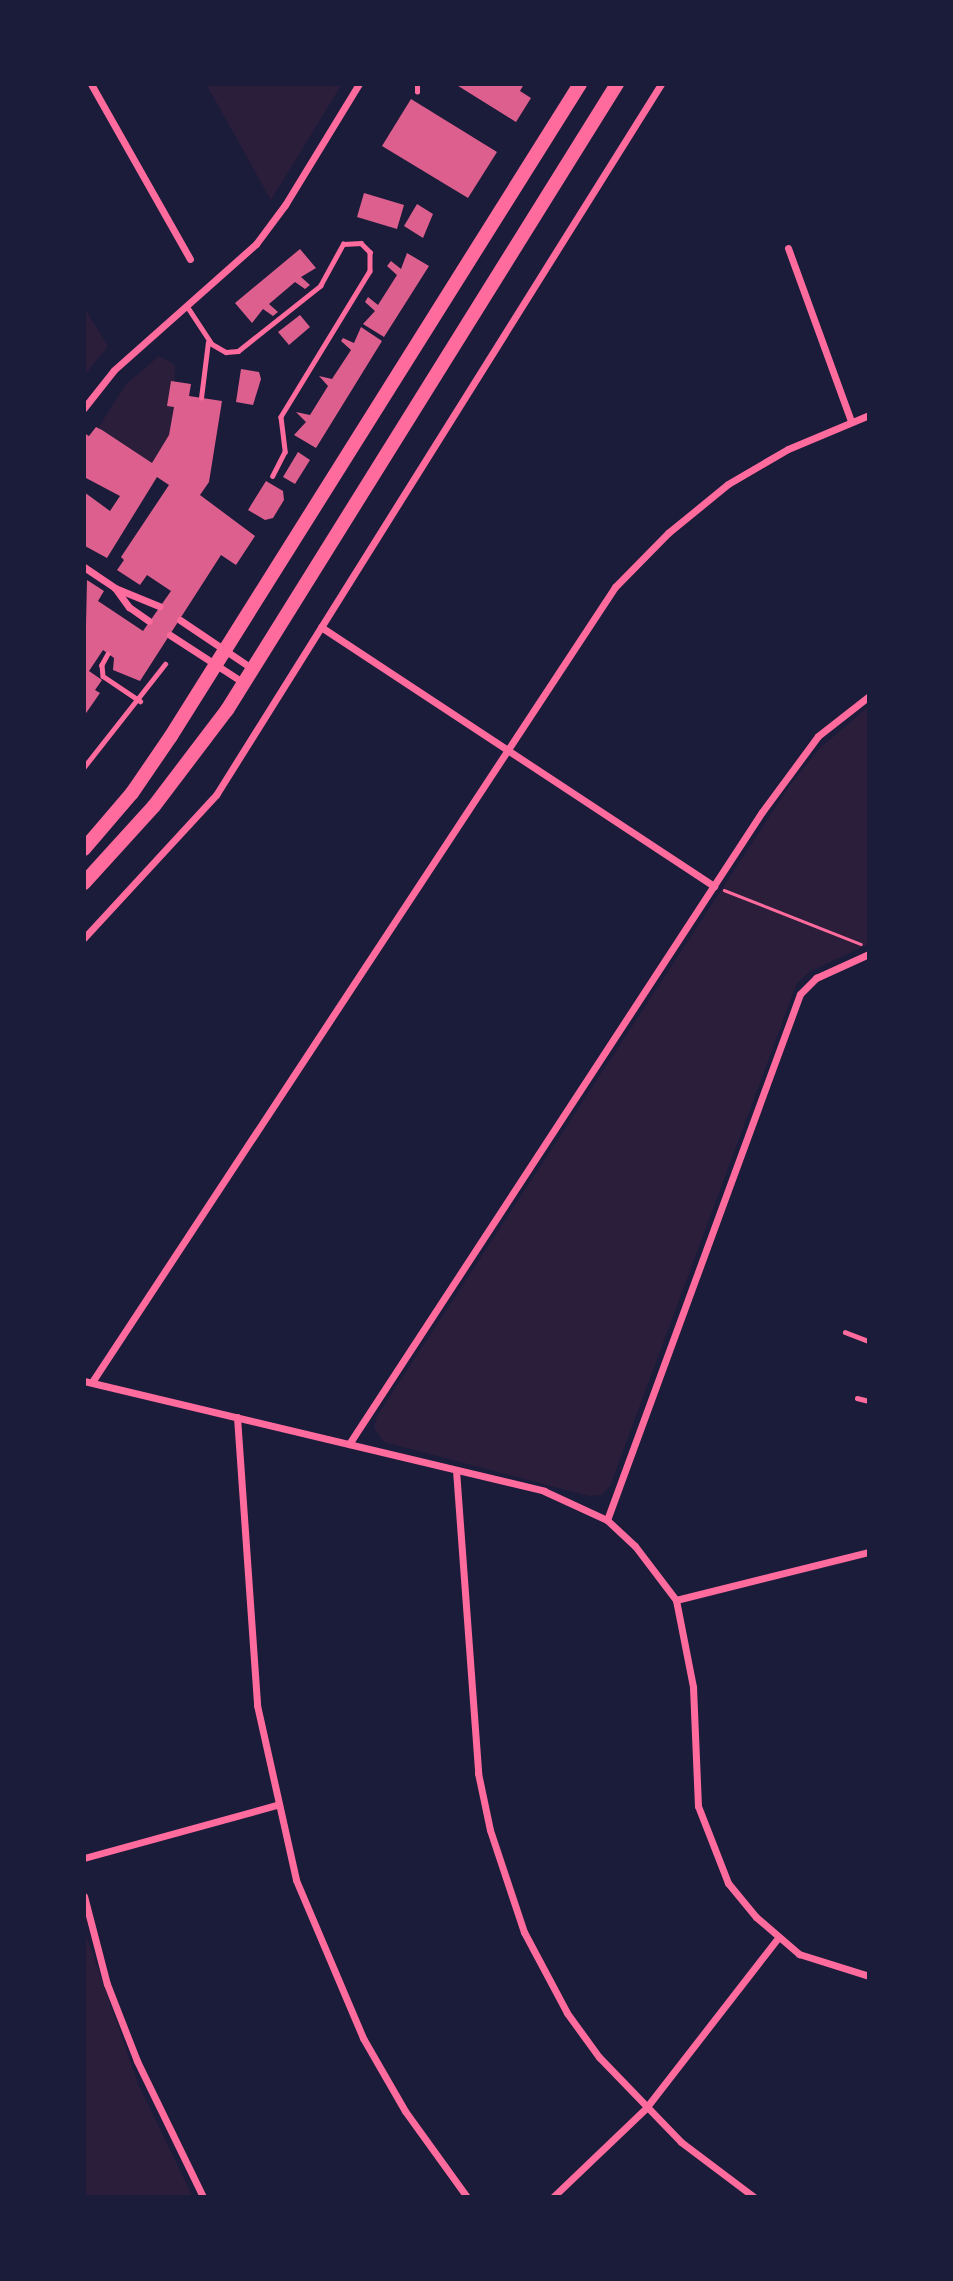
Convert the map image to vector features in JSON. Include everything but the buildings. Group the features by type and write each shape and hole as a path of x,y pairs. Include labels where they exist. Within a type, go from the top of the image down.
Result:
{"main road":[{"path":"84,849 132,793 216,665 580,84"},
{"path":"84,883 189,762 244,683 617,84"}],"street":[{"path":"91,84 190,259"},
{"path":"84,408 114,370 272,226 359,84"},
{"path":"84,938 216,795 661,84"},
{"path":"788,248 851,421"},
{"path":"869,415 851,421 728,484 634,566 593,616 88,1382 559,1496 607,1520 641,1553 676,1600 693,1687 696,1780 705,1832 737,1896 778,1938 812,1961 869,1976"},
{"path":"84,567 115,588 159,606"},
{"path":"115,588 134,616 149,621"},
{"path":"180,620 253,669"},
{"path":"321,627 714,886"},
{"path":"170,635 244,683"},
{"path":"349,1444 800,758 818,736 869,696"},
{"path":"607,1520 800,994 816,978 869,954"},
{"path":"237,1417 251,1658 276,1805 311,1924 363,2039 405,2112 467,2197"},
{"path":"456,1470 472,1720 490,1830 524,1932 550,1983 599,2057 646,2108 703,2160 754,2197"},
{"path":"676,1600 869,1552"},
{"path":"84,1858 276,1805"},
{"path":"84,1896 107,1984 132,2048 167,2131 203,2197"},
{"path":"553,2197 646,2108 778,1938"}],"lane":[{"path":"417,84 417,92"},
{"path":"187,306 207,338 226,352 243,349 320,286 343,244 361,243 370,252 370,271 281,417 285,452 273,477"},
{"path":"201,398 207,338"},
{"path":"108,654 102,665 103,676 140,701"},
{"path":"84,767 140,701 165,664"},
{"path":"845,1332 869,1341"},
{"path":"857,1398 869,1401"}],"path":[{"path":"714,886 869,947"}],"shaded area":[{"path":"206,84 342,84 271,200"},
{"path":"84,307 108,346 84,376"},
{"path":"159,356 175,365 174,407 169,435 152,463 98,428 126,384"},
{"path":"869,706 869,944 811,971 797,983 610,1486 602,1495 589,1496 384,1442 374,1428 377,1416 790,785 819,749"},
{"path":"84,1929 139,2086 193,2197 84,2197"}]}
